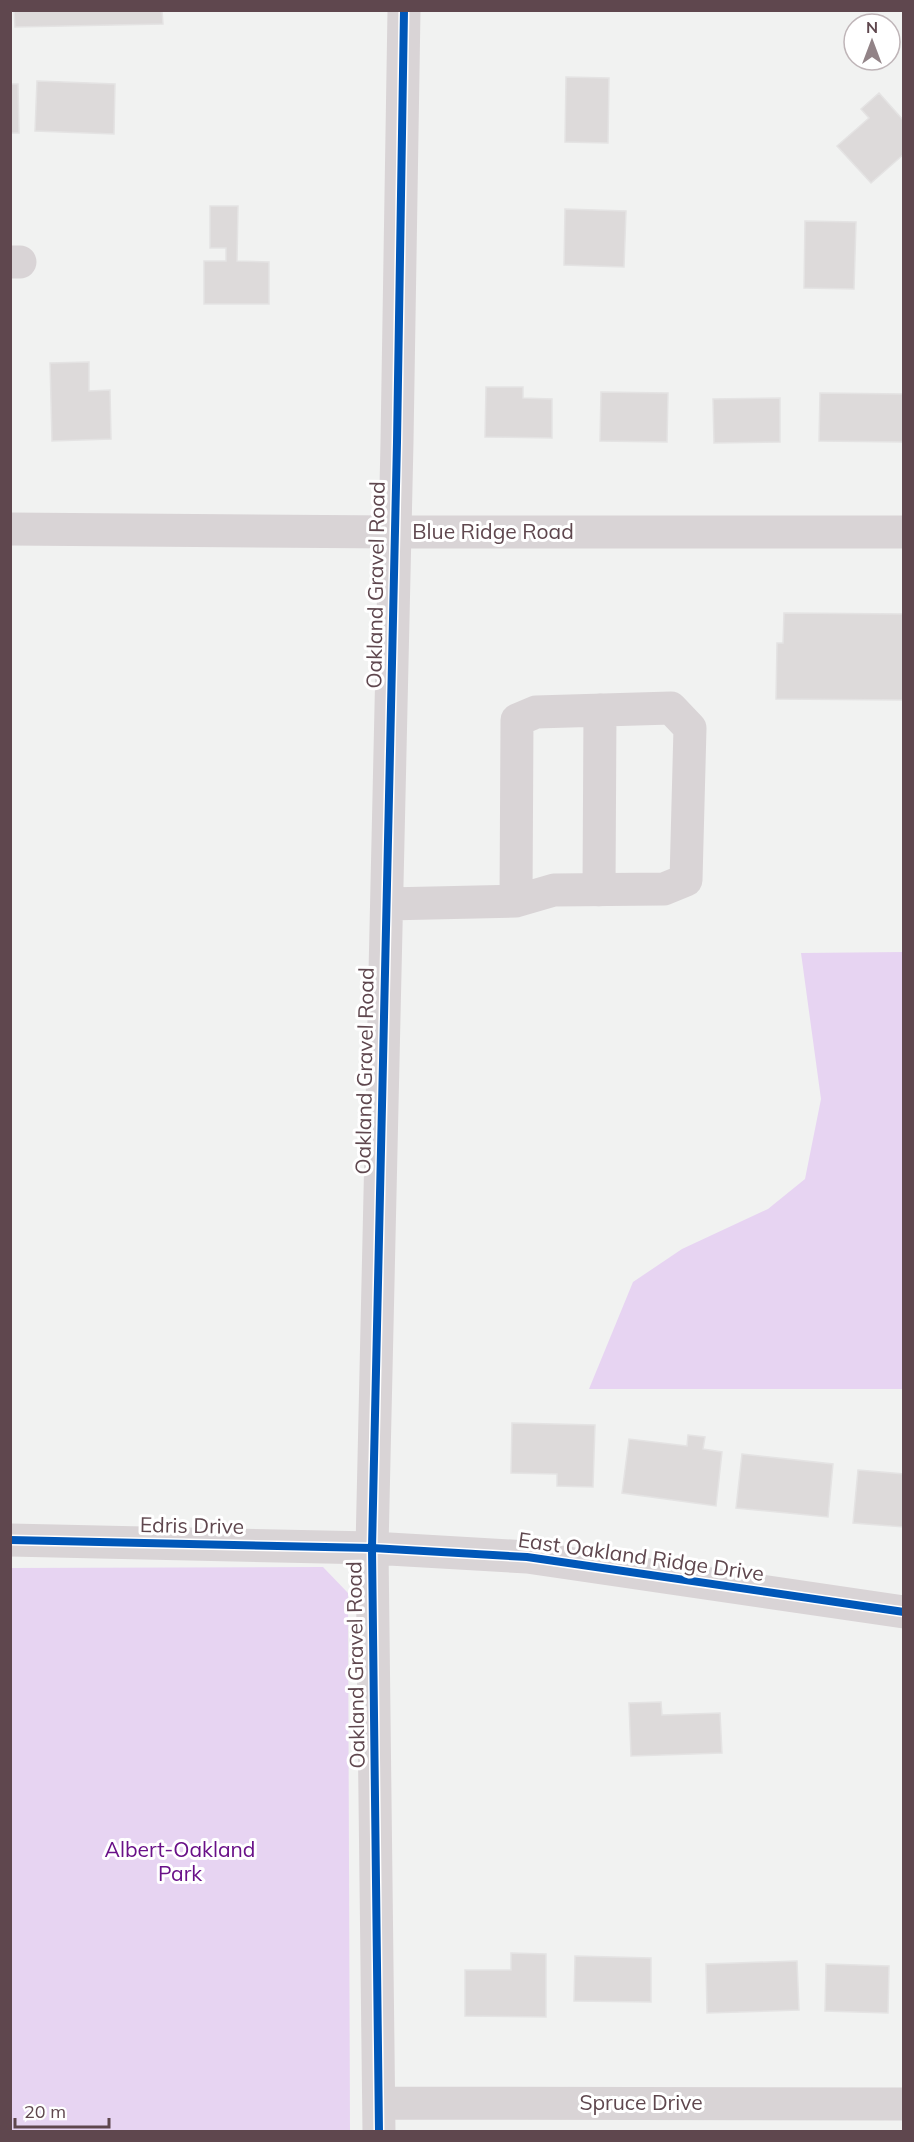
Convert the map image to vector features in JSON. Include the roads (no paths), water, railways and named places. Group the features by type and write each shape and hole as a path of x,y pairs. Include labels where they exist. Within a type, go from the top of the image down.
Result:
{"street":[{"name":"Oakland Gravel Road","path":"379,2117 372,1548 397,442 404,10"},
{"name":"Blue Ridge Road","path":"10,529 903,532"},
{"path":"387,904 516,901 554,890 664,889 686,880 690,728 671,708 536,712 517,720 516,901"},
{"path":"599,890 600,710"},
{"name":"Edris Drive","path":"10,1540 372,1548"},
{"name":"East Oakland Ridge Drive","path":"372,1548 527,1557 903,1612"},
{"name":"Spruce Drive","path":"379,2117 903,2104"}],"park label":[{"name":"Albert-Oakland Park","path":"180,1862"}]}
